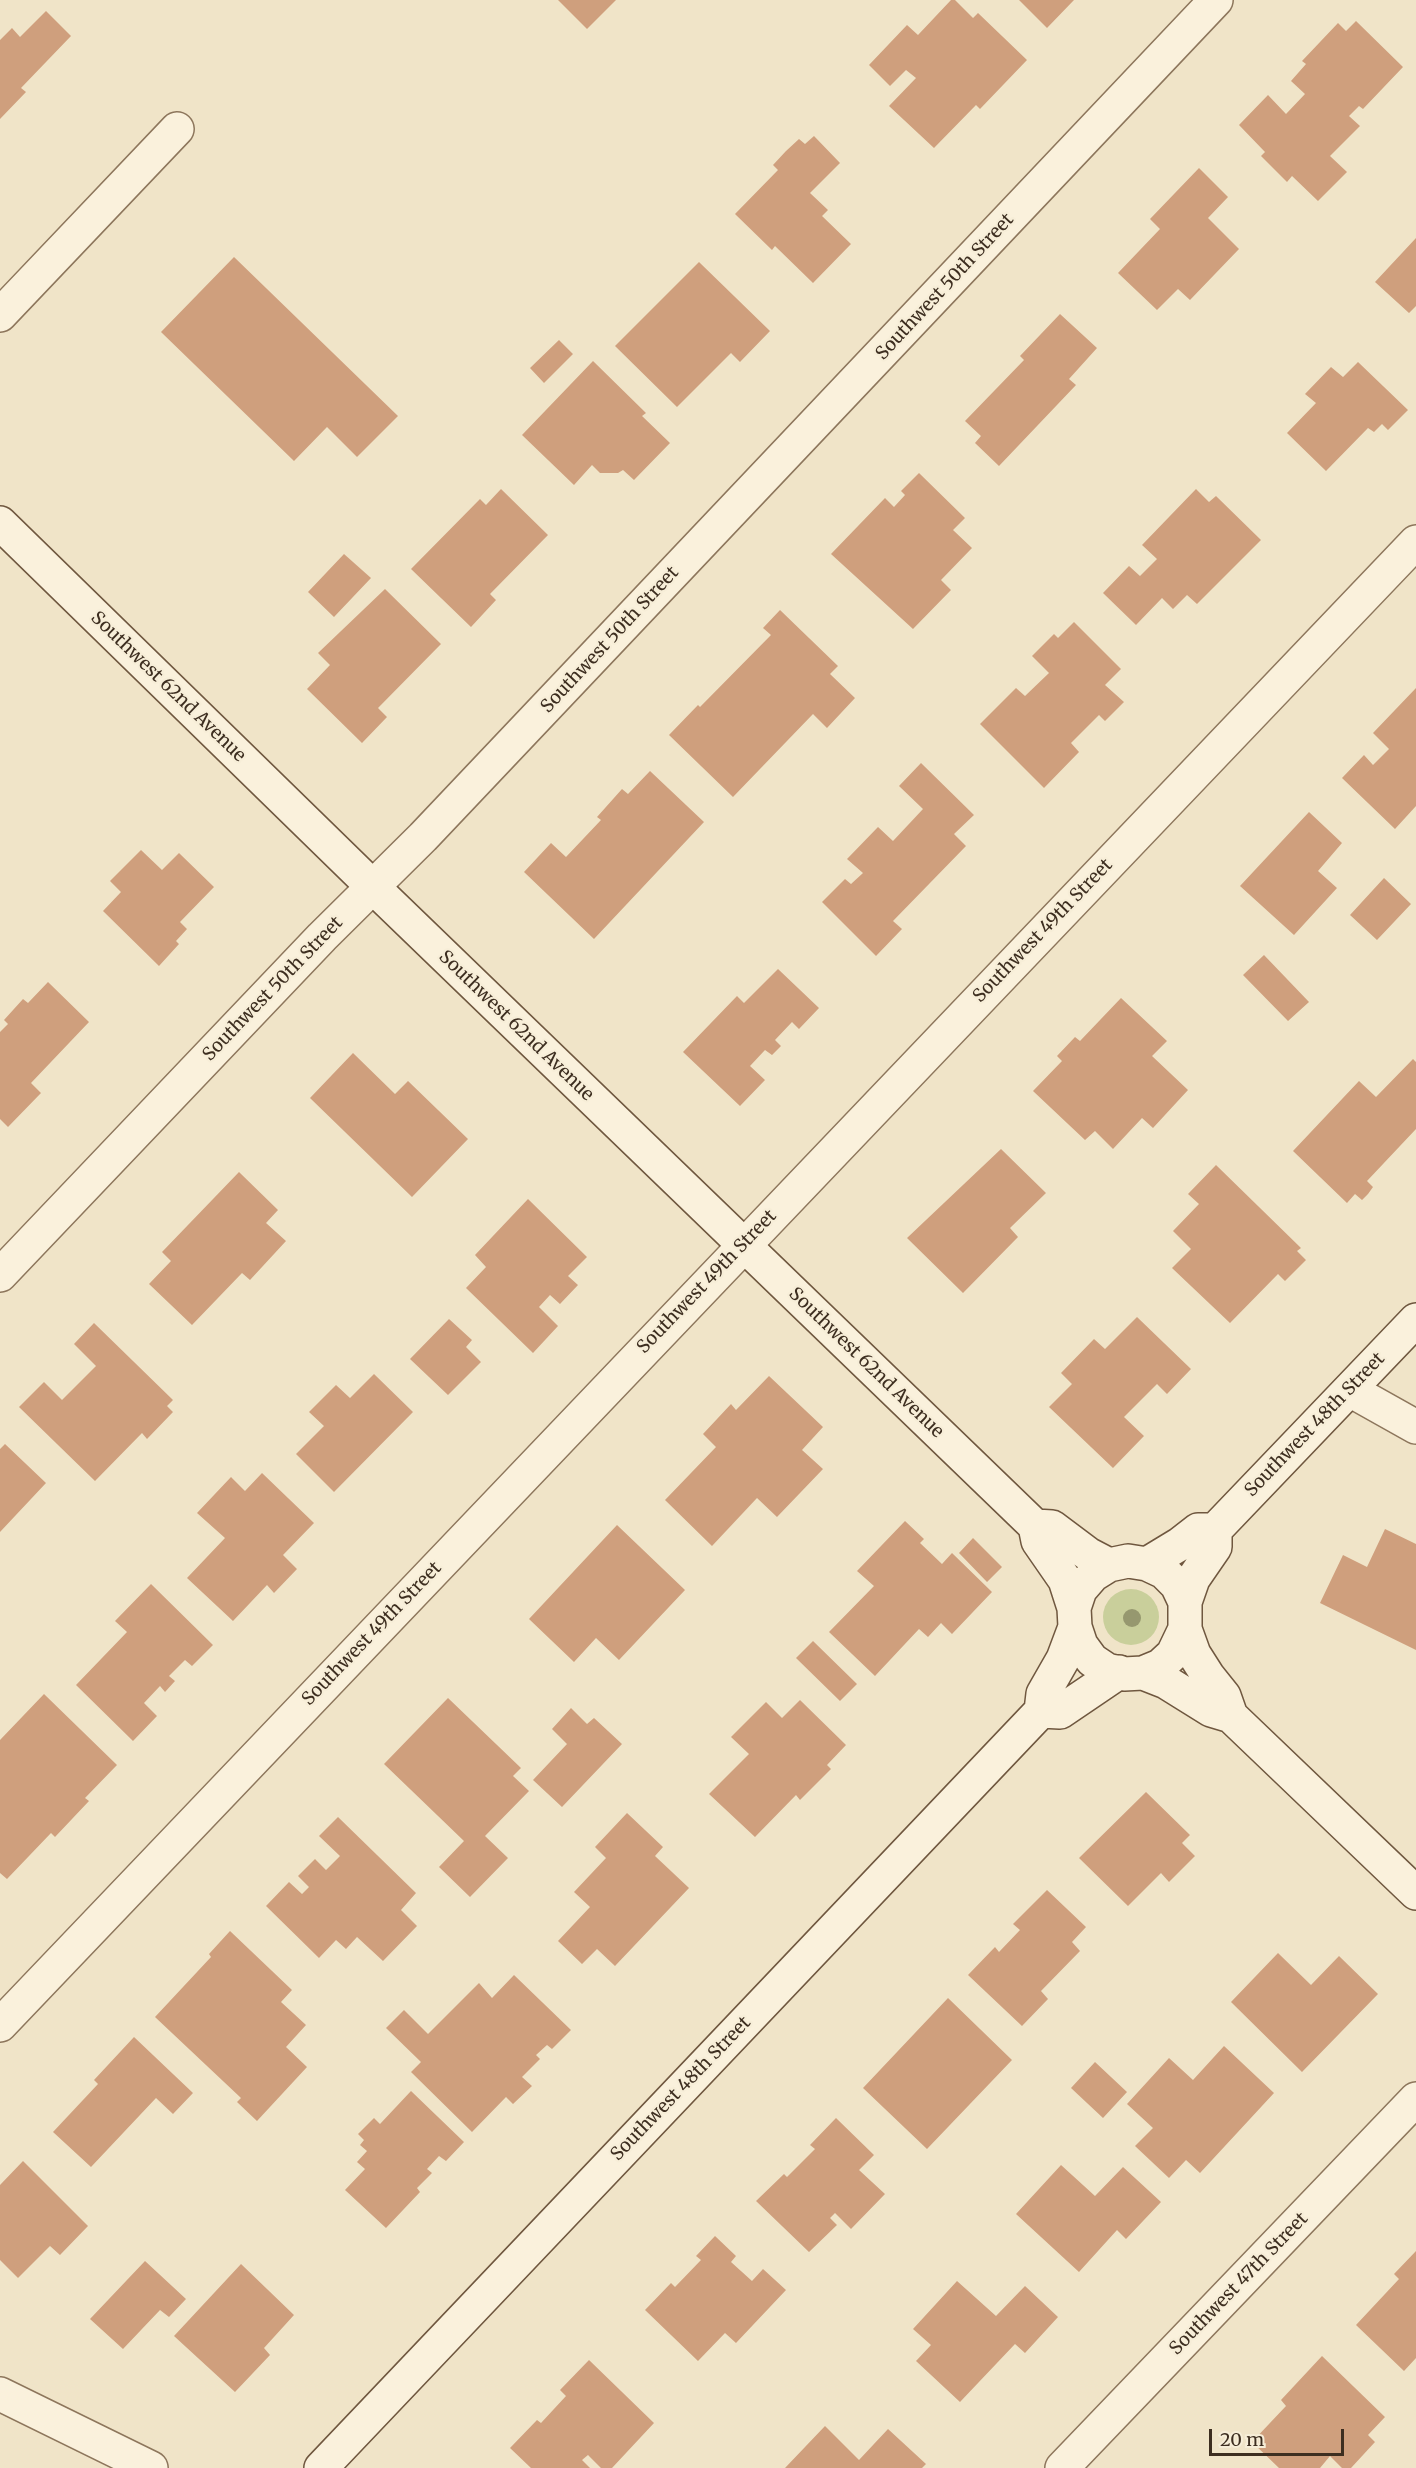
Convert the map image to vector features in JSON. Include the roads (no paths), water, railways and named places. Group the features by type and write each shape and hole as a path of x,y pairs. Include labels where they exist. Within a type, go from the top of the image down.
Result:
{"street":[{"name":"Southwest 50th Street","path":"0,1275 322,937 423,837 1216,0"},
{"path":"0,315 177,129"},
{"name":"Southwest 62nd Avenue","path":"0,523 373,887 1035,1526 1038,1541 1065,1580 1075,1618"},
{"name":"Southwest 49th Street","path":"0,2025 1416,542"},
{"name":"Southwest 48th Street","path":"1185,1616 1194,1579 1215,1547 1215,1530 1416,1320"},
{"path":"1350,1390 1416,1426"},
{"name":"Southwest 62nd Avenue","path":"1035,1526 1052,1527 1088,1554 1109,1565"},
{"name":"Southwest 48th Street","path":"1147,1564 1198,1530 1215,1530"},
{"path":"1231,1716 1211,1710 1166,1682 1131,1672 1107,1670 1092,1659 1081,1645 1075,1618 1080,1590 1093,1575 1109,1565 1128,1561 1147,1564 1164,1572 1177,1586 1194,1654 1224,1696 1231,1716 1416,1893"},
{"path":"1041,1711 1060,1712 1131,1672 1160,1666 1173,1654 1185,1616"},
{"name":"Southwest 48th Street","path":"321,2468 1041,1711 1043,1694 1063,1659 1075,1618"},
{"name":"Southwest 47th Street","path":"1062,2468 1416,2099"},
{"path":"0,2394 151,2468"}]}
